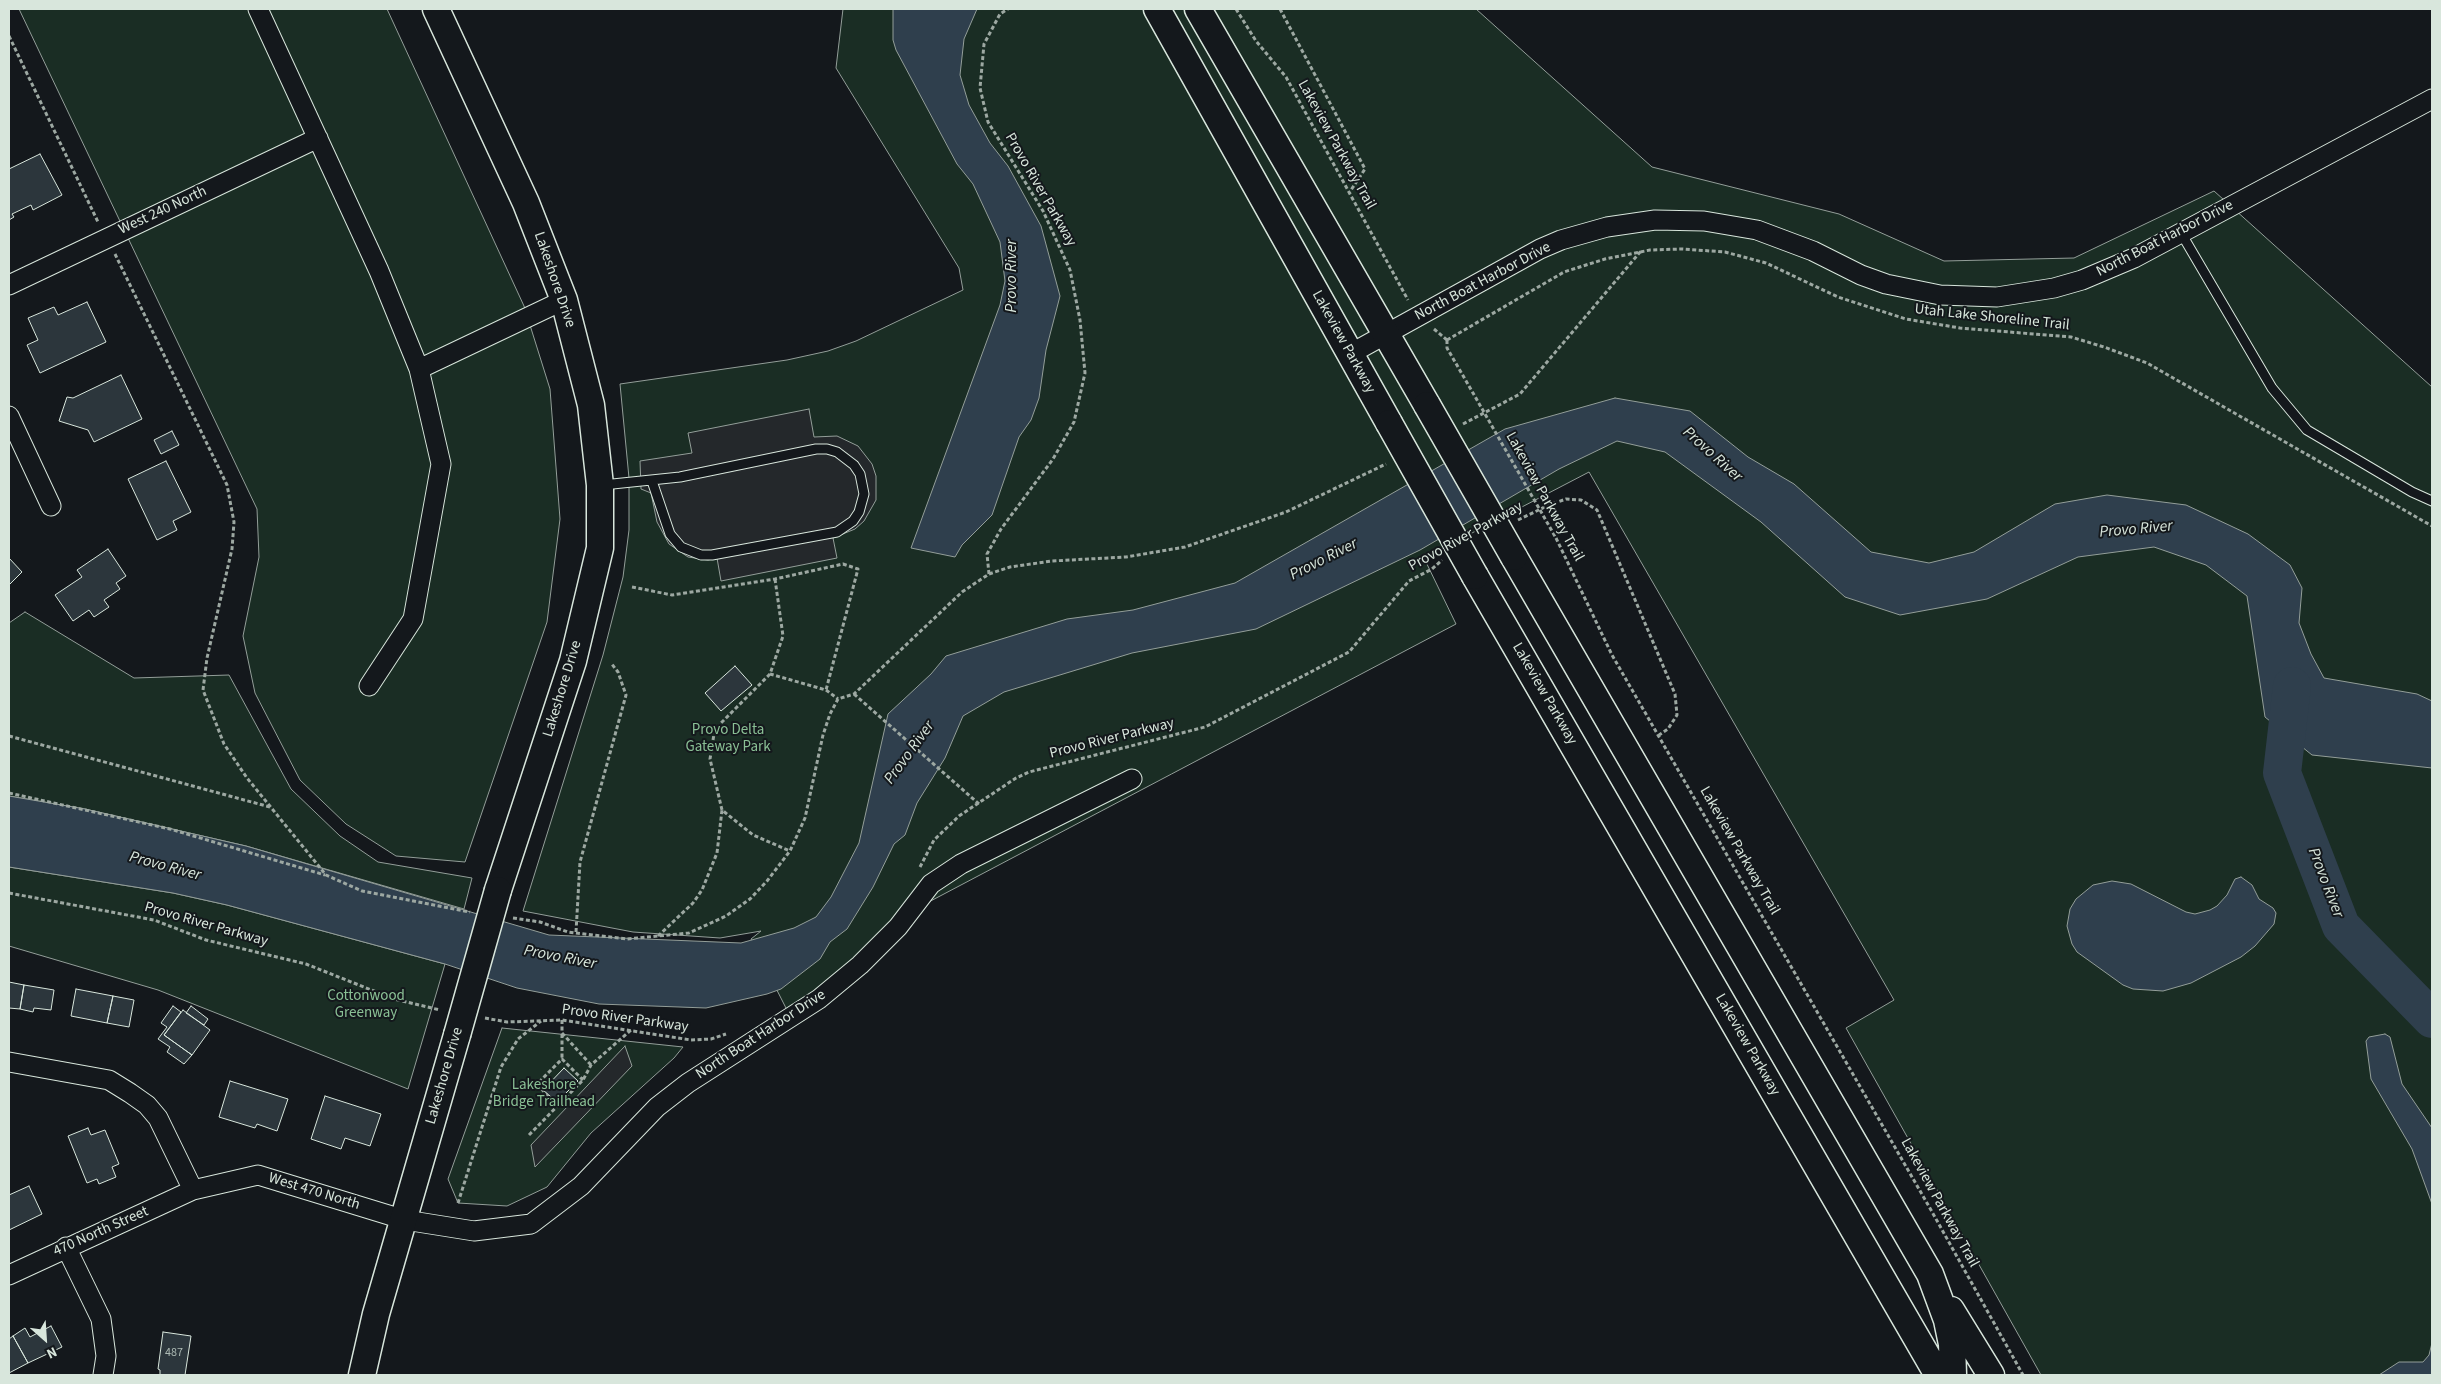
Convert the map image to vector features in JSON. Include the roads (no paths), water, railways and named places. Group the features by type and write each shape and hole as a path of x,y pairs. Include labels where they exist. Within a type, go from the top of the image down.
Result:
{"street":[{"path":"258,9 379,270 419,369 442,464 413,619 369,686"},
{"name":"Lakeshore Drive","path":"362,1375 376,1314 405,1220 453,1023 573,661 600,548 600,485 591,405 564,300 526,203 436,9"},
{"name":"Lakeview Parkway","path":"1157,9 1475,576 1938,1375"},
{"path":"1198,9 1930,1274 1991,1375"},
{"name":"North Boat Harbor Drive","path":"1350,354 1540,249 1584,233 1655,220 1704,221 1757,230 1785,239 1861,275 1886,284 1940,295 1968,298 2026,294 2082,280 2108,270 2432,99"},
{"name":"West 240 North","path":"9,285 318,138"},
{"path":"419,369 564,300"},
{"path":"9,416 51,506"},
{"name":"North Boat Harbor Drive","path":"405,1220 474,1232 531,1224 581,1186 621,1143 674,1094 743,1046 812,1004 860,965 898,927 931,884 961,864 1132,779"},
{"path":"9,1062 109,1080 130,1093 147,1105 158,1118 193,1190"},
{"name":"West 470 North","path":"193,1190 258,1175 405,1220"},
{"name":"470 North Street","path":"9,1275 66,1247 193,1190"},
{"path":"66,1247 101,1319 106,1356 103,1375"},
{"path":"1930,1274 1947,1320 1952,1344 1953,1375"}],"lane":[{"path":"2181,233 2272,388 2307,430 2412,492 2432,501"},
{"path":"600,485 652,481 816,449 837,452 854,465 860,474 864,494 859,512 846,527 837,532 712,555 701,555 681,546 670,534 652,481"}],"water":[{"path":"893,9 977,9 964,39 960,75 969,105 990,143 1008,166 1041,226 1060,296 1046,350 1039,398 1031,420 1019,437 992,515 962,545 955,557 911,548 1000,305 1005,281 1000,242 973,184 957,164 896,50 893,40"},
{"path":"1615,398 1690,411 1748,457 1794,484 1871,552 1929,563 1974,552 2055,504 2107,495 2186,505 2248,534 2290,565 2302,588 2299,623 2311,654 2324,678 2417,694 2432,701 2432,768 2312,755 2265,717 2247,596 2206,565 2154,547 2078,557 1987,599 1900,615 1845,597 1761,522 1665,452 1617,441 1559,469 1420,550 1256,629 1132,653 1004,692 963,716 945,758 917,803 905,835 894,844 873,887 847,929 830,942 820,959 781,989 767,994 706,1008 599,1004 517,988 445,964 227,905 173,893 9,867 9,796 85,809 246,846 549,935 741,943 794,928 816,917 831,897 859,843 888,714 931,674 946,656 1067,619 1133,610 1235,583 1505,429"},
{"path":"2241,877 2252,885 2259,899 2273,908 2276,913 2274,924 2255,946 2241,957 2191,983 2163,991 2133,989 2123,985 2077,952 2072,944 2067,926 2070,909 2076,899 2093,885 2112,881 2131,884 2186,912 2195,914 2217,906 2227,895 2235,879"},
{"path":"2385,1034 2390,1037 2402,1084 2432,1128 2432,1204 2412,1149 2371,1079 2366,1041 2369,1037"},
{"path":"2432,1343 2432,1375 2379,1375 2399,1362 2423,1362 2429,1355"}],"waterway":[{"name":"Provo River","path":"2292,686 2282,773 2341,926 2432,1019"}],"park label":[{"name":"Provo Delta Gateway Park","path":"728,740"},
{"name":"Cottonwood Greenway","path":"366,1006"},
{"name":"Lakeshore Bridge Trailhead","path":"544,1094"}]}
